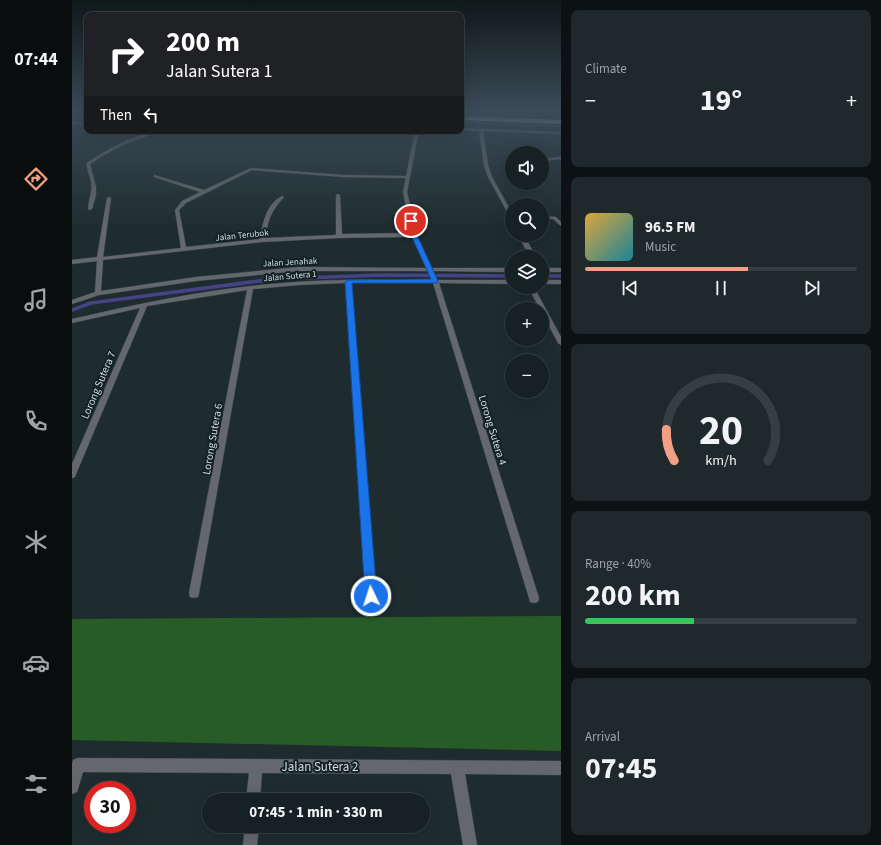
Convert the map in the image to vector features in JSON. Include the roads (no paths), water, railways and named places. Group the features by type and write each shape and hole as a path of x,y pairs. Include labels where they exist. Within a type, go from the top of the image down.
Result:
{"street":[{"path":"90,209 95,192 95,186 88,164 109,151"},
{"name":"Lorong Sutera 4","path":"413,151 404,192 414,235 435,281 534,598"},
{"path":"484,151 490,177 505,204"},
{"path":"549,159 561,158"},
{"path":"184,249 177,210 184,202 251,169 343,176 407,177"},
{"path":"155,176 204,192"},
{"path":"338,196 339,236"},
{"path":"262,240 268,213 271,207 282,197"},
{"path":"98,293 100,259 109,198"},
{"path":"549,218 554,218 561,225"},
{"name":"Jalan Terubok","path":"72,262 262,240 339,236 414,235"},
{"name":"Jalan Jenahak","path":"72,302 98,293 196,278 299,269 429,268 505,270"},
{"path":"549,270 561,270"},
{"name":"Jalan Sutera 1","path":"72,320 145,304 199,295 299,283 435,281 505,282"},
{"path":"348,282 371,596"},
{"path":"549,282 561,282"},
{"name":"Lorong Sutera 6","path":"194,593 250,288"},
{"path":"535,294 561,343"},
{"name":"Lorong Sutera 7","path":"72,474 145,304"},
{"name":"Jalan Sutera 2","path":"72,787 78,765 561,768"},
{"path":"254,793 256,766"},
{"path":"457,767 470,845"},
{"path":"250,845 251,833"}],"waterway":[{"path":"72,310 91,303 274,279 382,275 505,276"},
{"path":"549,276 561,276"}]}
